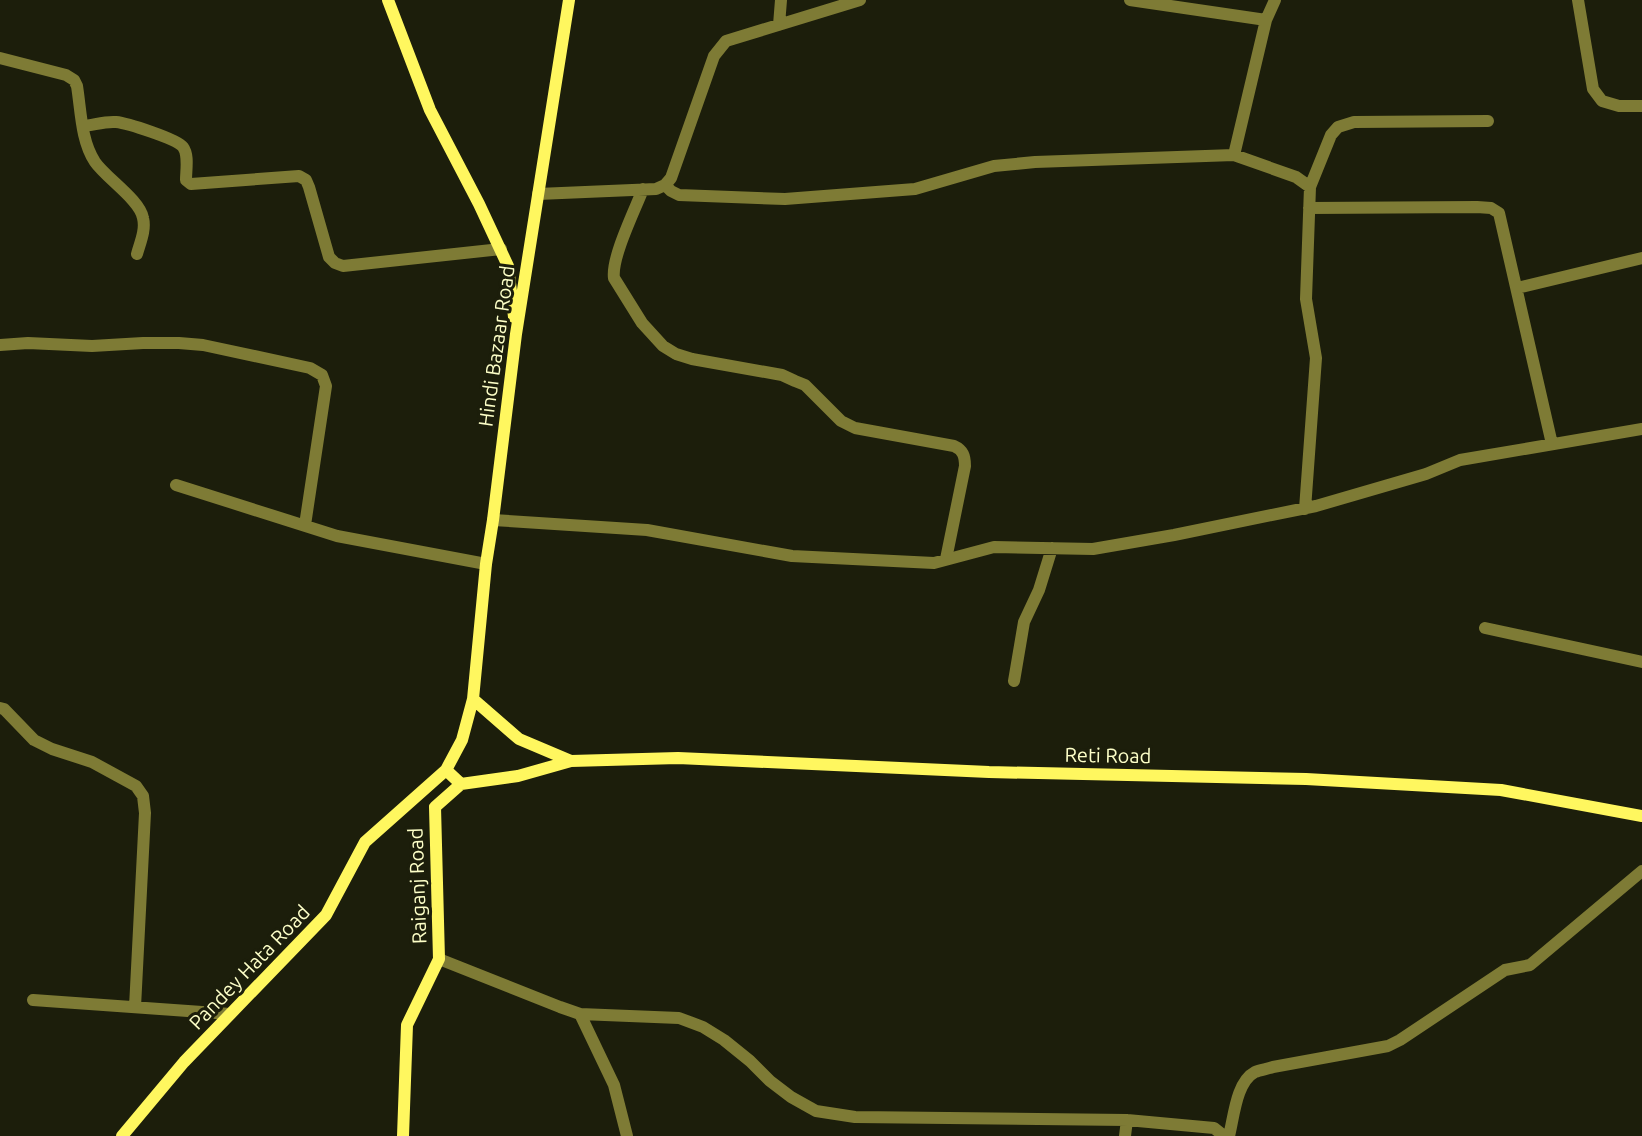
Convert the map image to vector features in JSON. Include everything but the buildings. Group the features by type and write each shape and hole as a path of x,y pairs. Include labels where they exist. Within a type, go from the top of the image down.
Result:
{"main road":[{"path":"388,0 430,111 479,204 508,266 516,334"},
{"name":"Hindi Bazaar Road","path":"446,770 462,740 473,699 486,564 516,334 569,0"},
{"path":"473,699 519,739 571,761"},
{"name":"Reti Road","path":"571,761 678,758 989,772 1306,778 1501,790 1642,816"},
{"path":"446,770 461,784 518,776 571,761"},
{"name":"Pandey Hata Road","path":"122,1136 184,1062 326,915 365,842 446,770"},
{"name":"Raiganj Road","path":"403,1136 407,1025 439,959 435,807 461,784"}],"street":[{"path":"779,25 781,0"},
{"path":"538,194 656,189 665,184 671,178 714,56 726,41 860,0"},
{"path":"1130,0 1266,20"},
{"path":"1234,155 1266,20 1275,0"},
{"path":"1578,0 1593,89 1602,101 1619,106 1642,106"},
{"path":"0,58 66,75 74,80 77,86 85,140 96,164 136,205 143,216 144,229 137,254"},
{"path":"1305,509 1316,358 1306,299 1310,187 1330,135 1338,127 1354,122 1488,121"},
{"path":"83,126 123,123 175,141 183,146 186,153 186,180 191,184 299,177 306,180 329,257 335,263 343,266 501,249"},
{"path":"665,184 679,195 785,199 915,189 994,166 1035,162 1234,155 1296,177 1310,187"},
{"path":"643,189 613,270 614,278 642,323 663,346 676,354 782,375 804,385 841,422 855,428 960,448 965,457 965,466 946,560"},
{"path":"1310,208 1477,207 1491,208 1499,213 1552,444"},
{"path":"1517,288 1642,258"},
{"path":"0,345 28,343 92,346 179,343 203,345 310,368 322,375 326,386 305,525"},
{"path":"493,520 647,530 792,556 934,562 994,546 1092,549 1174,536 1305,509 1426,474 1460,460 1642,429"},
{"path":"176,485 337,536 486,564"},
{"path":"1014,681 1024,622 1039,590 1052,548"},
{"path":"1485,628 1642,662"},
{"path":"0,708 4,709 34,741 92,762 136,786 142,796 145,813 135,1007"},
{"path":"1229,1136 1240,1090 1244,1080 1254,1072 1388,1046 1400,1040 1505,970 1530,965 1642,871"},
{"path":"439,959 580,1014 679,1018 703,1027 724,1040 791,1097 816,1111 855,1117 1127,1120 1214,1128 1224,1136"},
{"path":"33,1000 231,1014"},
{"path":"580,1014 614,1085 627,1136"},
{"path":"1125,1136 1127,1120"}]}
